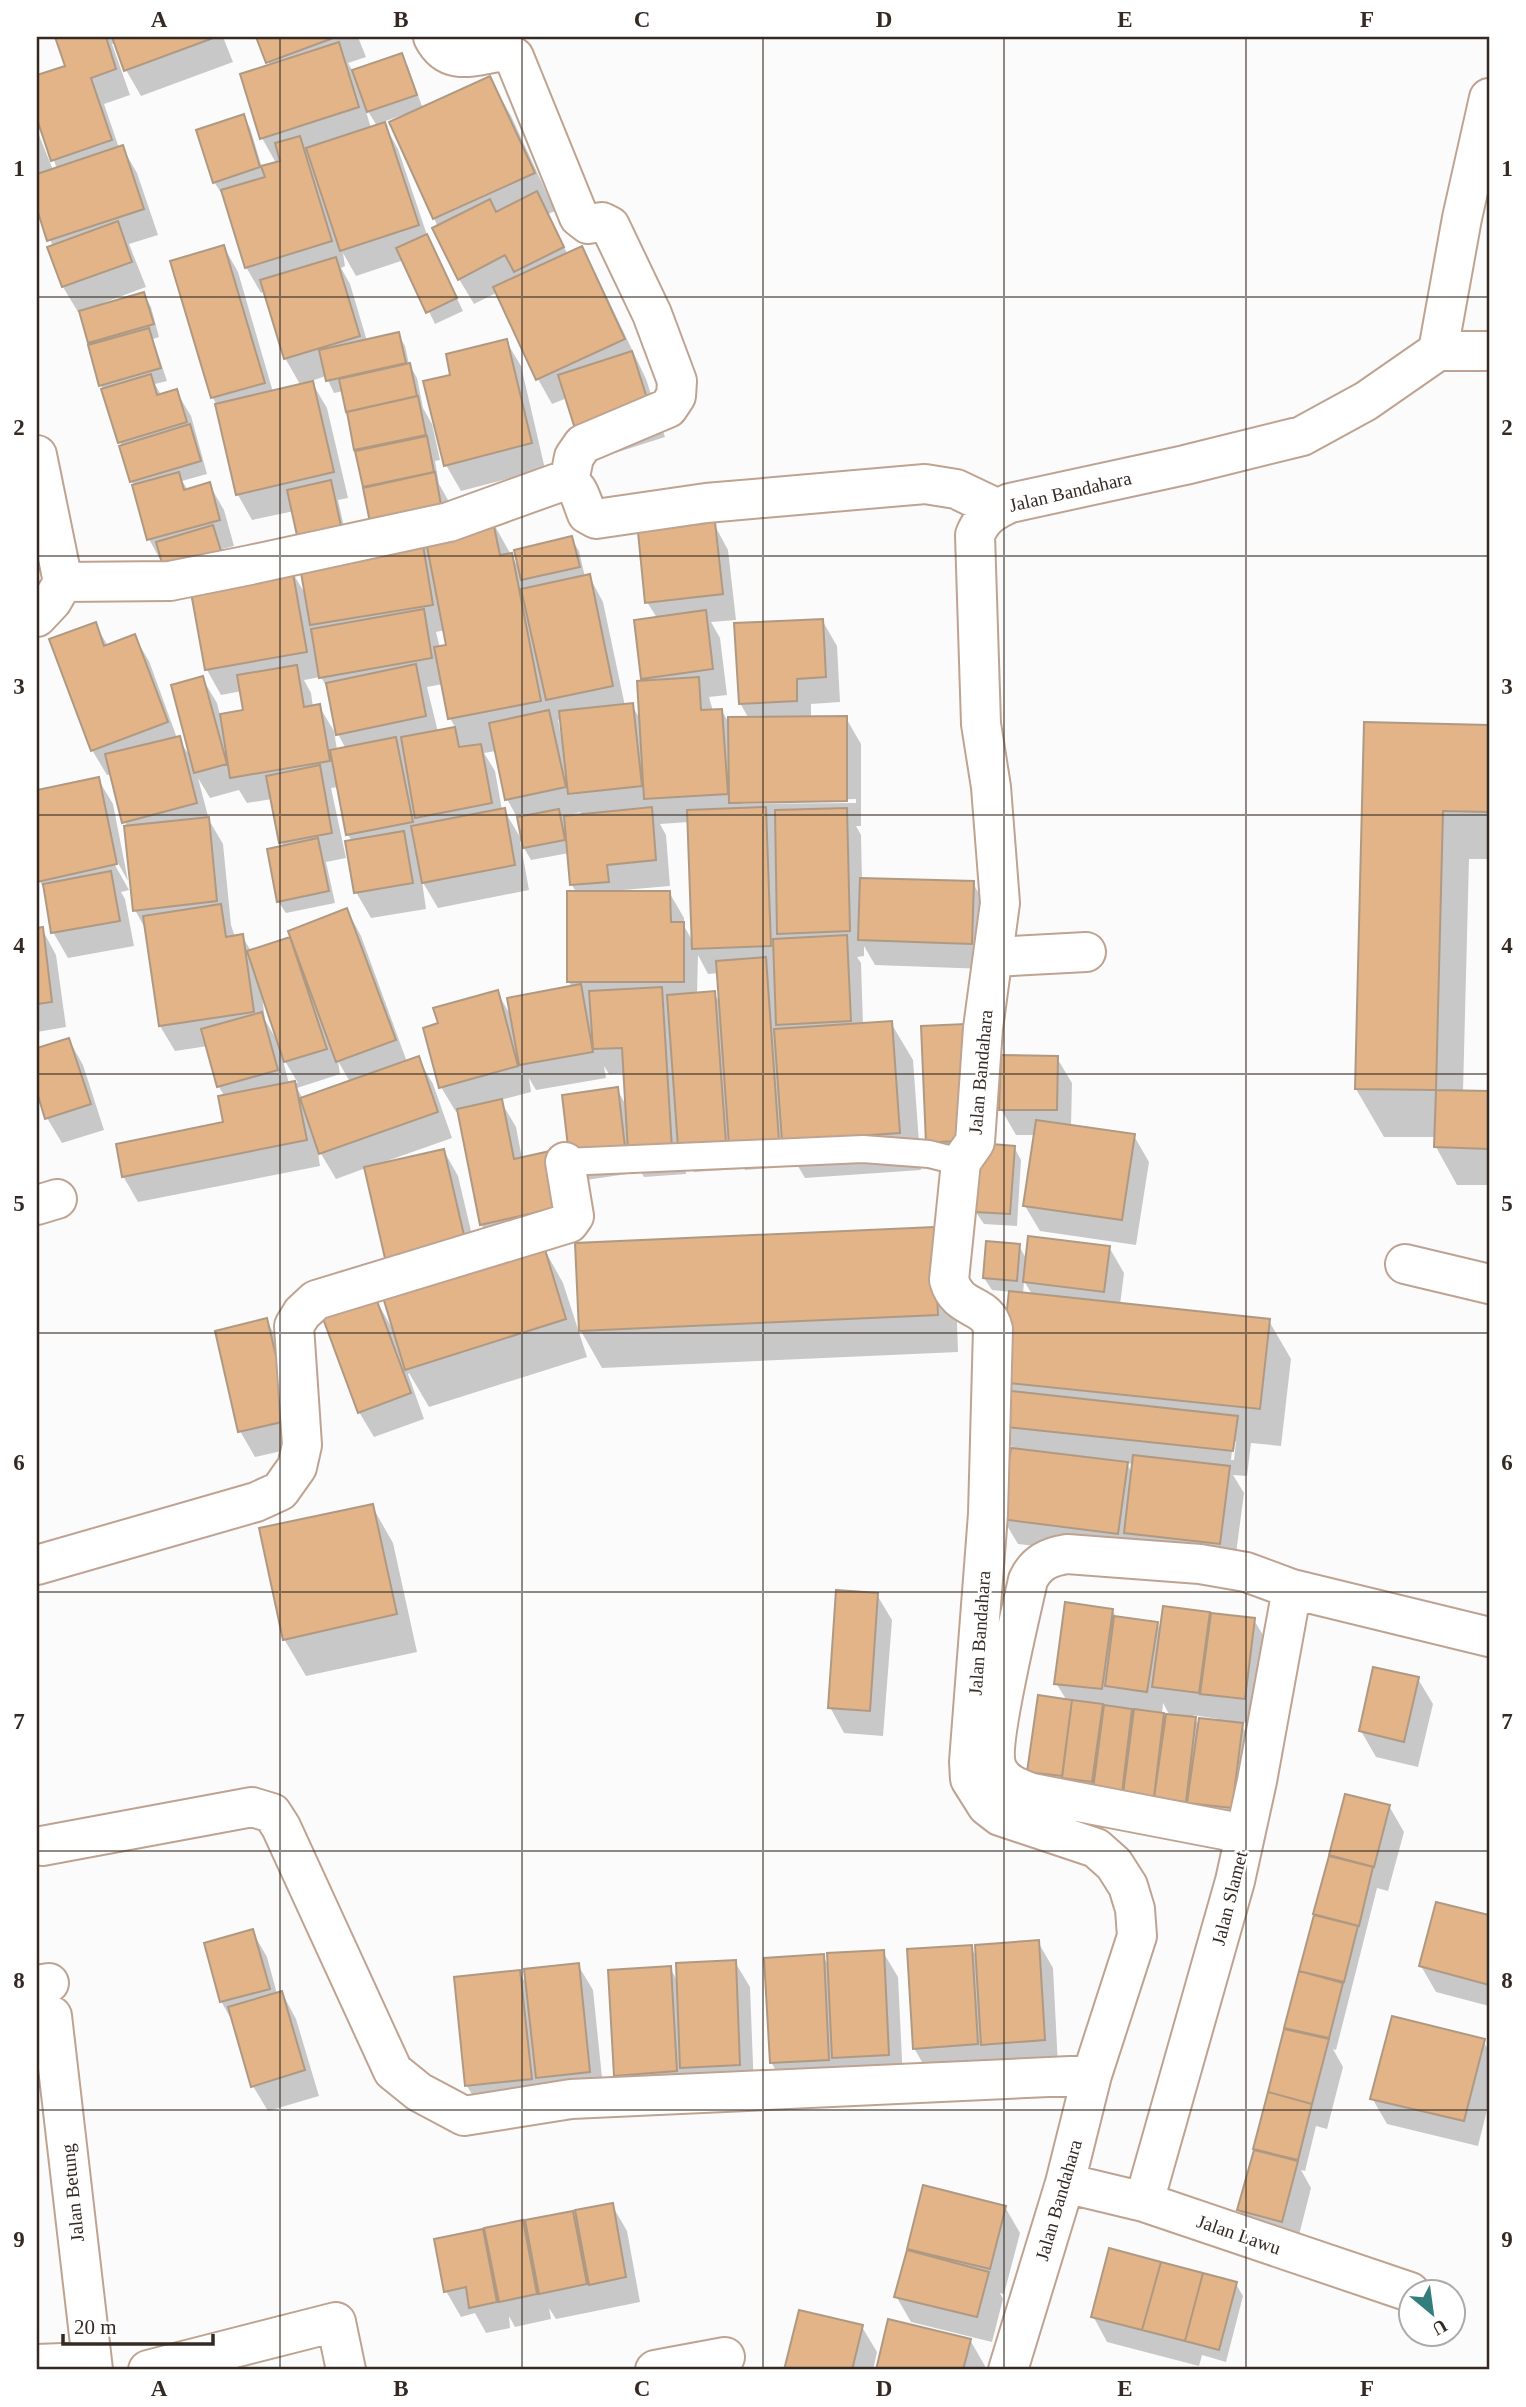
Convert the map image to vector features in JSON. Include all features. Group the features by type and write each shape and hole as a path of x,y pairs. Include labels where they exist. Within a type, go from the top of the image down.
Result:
{"street":[{"path":"433,37 439,50 453,58 505,51 514,57 579,217 588,224 602,222 610,226 652,314 677,381 676,396 667,408 583,444 574,457 569,482"},
{"path":"1489,98 1462,218 1438,351 1489,351"},
{"name":"Jalan Bandahara","path":"1007,2370 1065,2183 1092,2075 1137,1936 1135,1909 1128,1886 1114,1864 1096,1848 1000,1816 987,1806 970,1779 969,1762 988,1514 993,1329 991,1319 985,1313 956,1297 949,1280 961,1163 975,1142 983,1028 1000,903 991,787 981,724 975,535 979,524 996,508 1010,503 1303,436 1366,401 1438,351"},
{"path":"37,455 63,582 52,601 37,617"},
{"path":"63,582 170,581 250,565 449,523 563,481 577,487 587,514 596,519 706,503 925,484 956,489 996,508"},
{"path":"993,957 1086,952"},
{"path":"37,1565 256,1502 280,1491 297,1466 302,1445 294,1326 302,1313 316,1300 569,1223 574,1216 565,1162"},
{"path":"1405,1264 1489,1284"},
{"path":"1245,1834 1019,1788 1004,1778 995,1759 998,1731 1028,1580 1038,1564 1067,1554 1200,1564 1246,1572 1292,1589 1489,1637"},
{"name":"Jalan Slamet","path":"1144,2202 1235,1881 1270,1716 1292,1589"},
{"path":"43,1846 252,1807 272,1813 282,1827 393,2071 419,2092 464,2116 570,2099 1092,2075"},
{"name":"Jalan Betung","path":"46,1994 92,2366"},
{"name":"Jalan Lawu","path":"1065,2183 1144,2202 1396,2287"},
{"path":"148,2370 336,2322 346,2370"},
{"path":"37,2364 92,2366"}],"lane":[{"path":"565,1162 863,1149 929,1154 961,1163"}],"building":[{"path":"55,37 106,37 116,69 91,78 112,140 51,161 37,119 37,75 65,66"},
{"path":"112,37 216,37 124,71"},
{"path":"256,37 336,37 266,63"},
{"path":"339,42 359,107 260,139 240,74"},
{"path":"402,53 417,95 367,112 352,70"},
{"path":"490,76 535,173 433,219 389,122"},
{"path":"244,114 260,167 213,183 196,130"},
{"path":"385,122 419,225 340,251 306,148"},
{"path":"300,136 332,241 245,268 221,190 265,177 261,166 280,161 275,143"},
{"path":"123,145 144,209 47,241 37,209 37,174"},
{"path":"537,191 564,247 514,272 505,255 458,280 432,228 490,199 496,212"},
{"path":"118,221 132,262 62,287 47,247"},
{"path":"427,234 457,298 426,313 396,248"},
{"path":"224,245 265,383 211,398 170,261"},
{"path":"582,246 625,339 536,380 493,287"},
{"path":"336,257 360,336 284,359 260,280"},
{"path":"144,292 154,324 88,343 79,311"},
{"path":"149,328 161,368 99,386 88,345"},
{"path":"399,332 406,363 326,381 319,350"},
{"path":"507,339 532,443 444,466 423,381 450,375 446,354"},
{"path":"632,351 651,411 577,435 558,375"},
{"path":"410,363 417,396 346,412 339,379"},
{"path":"151,374 157,395 177,389 187,422 118,443 101,389"},
{"path":"313,381 334,472 236,495 215,404"},
{"path":"418,396 426,435 354,450 347,412"},
{"path":"190,424 201,461 130,482 119,446"},
{"path":"427,436 434,472 363,487 355,451"},
{"path":"179,472 184,490 210,482 220,520 147,540 132,485"},
{"path":"435,472 444,521 373,537 363,488"},
{"path":"331,480 344,540 300,549 287,490"},
{"path":"492,517 500,555 512,553 541,701 448,719 434,647 446,645 424,531"},
{"path":"715,522 723,594 645,603 638,532"},
{"path":"213,525 224,561 166,577 156,542"},
{"path":"572,536 580,567 521,580 514,550"},
{"path":"422,539 433,605 310,625 299,561"},
{"path":"292,568 307,652 205,670 190,587"},
{"path":"590,574 613,686 546,700 521,589"},
{"path":"424,609 432,658 319,678 311,629"},
{"path":"706,610 713,669 641,679 634,620"},
{"path":"823,619 826,677 797,679 797,701 739,704 734,623"},
{"path":"96,622 104,646 135,634 168,722 91,751 49,639"},
{"path":"416,664 426,716 336,735 326,683"},
{"path":"297,665 304,707 320,704 330,761 230,778 220,714 243,710 237,675"},
{"path":"203,676 227,764 194,773 171,685"},
{"path":"699,677 701,710 722,709 728,794 644,799 637,681"},
{"path":"633,703 642,786 568,794 559,711"},
{"path":"549,710 566,787 505,800 489,723"},
{"path":"847,716 847,801 729,803 728,717"},
{"path":"1364,722 1489,725 1489,812 1443,811 1436,1090 1355,1089"},
{"path":"455,727 459,747 481,744 492,803 415,818 401,737"},
{"path":"180,736 197,803 122,823 105,754"},
{"path":"396,737 413,822 346,835 330,750"},
{"path":"320,765 332,833 279,843 266,776"},
{"path":"99,777 117,864 37,882 37,790"},
{"path":"652,807 656,860 607,865 609,882 570,885 564,816"},
{"path":"766,807 771,946 692,949 687,810"},
{"path":"505,808 515,865 422,883 411,826"},
{"path":"847,808 850,931 777,934 775,810"},
{"path":"559,809 565,840 523,848 517,817"},
{"path":"209,817 217,901 133,911 124,826"},
{"path":"404,831 413,883 354,893 345,841"},
{"path":"318,838 329,891 277,902 267,849"},
{"path":"111,871 120,921 51,933 43,884"},
{"path":"860,878 974,881 972,944 858,940"},
{"path":"567,891 670,891 671,922 684,922 684,982 567,982"},
{"path":"221,904 226,937 243,934 254,1012 159,1026 143,916"},
{"path":"347,908 396,1040 336,1062 288,931"},
{"path":"43,927 52,1002 37,1004 37,928"},
{"path":"847,935 851,1021 776,1025 773,939"},
{"path":"290,937 327,1049 284,1062 247,951"},
{"path":"766,957 779,1141 729,1145 716,961"},
{"path":"581,984 593,1052 519,1065 507,998"},
{"path":"662,987 672,1149 628,1152 622,1048 593,1049 589,991"},
{"path":"498,990 518,1066 439,1088 423,1028 438,1023 433,1008"},
{"path":"715,991 726,1143 678,1147 667,995"},
{"path":"262,1012 278,1070 217,1087 201,1029"},
{"path":"892,1021 900,1133 782,1141 774,1029"},
{"path":"966,1024 971,1140 926,1143 921,1026"},
{"path":"69,1038 91,1104 45,1119 37,1092 37,1048"},
{"path":"1001,1055 1058,1056 1057,1110 999,1110"},
{"path":"419,1056 438,1112 319,1154 300,1098"},
{"path":"295,1081 307,1140 122,1177 116,1144 223,1122 218,1096"},
{"path":"618,1087 625,1147 569,1155 562,1095"},
{"path":"1436,1090 1489,1091 1489,1149 1434,1147"},
{"path":"502,1099 514,1159 559,1149 569,1205 480,1225 457,1109"},
{"path":"1036,1120 1135,1134 1122,1220 1023,1206"},
{"path":"979,1143 1015,1146 1010,1214 975,1212"},
{"path":"444,1149 467,1248 387,1267 364,1167"},
{"path":"934,1227 938,1315 579,1331 575,1243"},
{"path":"1028,1236 1110,1246 1104,1292 1023,1282"},
{"path":"986,1241 1020,1244 1017,1281 983,1278"},
{"path":"543,1243 566,1319 405,1370 382,1294"},
{"path":"1009,1291 1270,1319 1260,1409 999,1382"},
{"path":"374,1293 411,1393 358,1413 321,1313"},
{"path":"267,1318 291,1420 238,1432 215,1331"},
{"path":"1002,1390 1238,1416 1233,1451 997,1426"},
{"path":"1011,1448 1128,1462 1118,1534 1001,1519"},
{"path":"1133,1455 1230,1466 1220,1544 1124,1533"},
{"path":"373,1504 397,1614 283,1640 259,1528"},
{"path":"836,1590 878,1593 870,1711 828,1708"},
{"path":"1065,1602 1113,1609 1102,1689 1054,1684"},
{"path":"1163,1606 1210,1612 1199,1693 1152,1687"},
{"path":"1211,1613 1255,1618 1245,1699 1200,1694"},
{"path":"1114,1616 1158,1622 1147,1692 1105,1686"},
{"path":"1373,1667 1419,1677 1404,1742 1359,1731"},
{"path":"1038,1695 1072,1700 1062,1776 1027,1772"},
{"path":"1072,1700 1103,1704 1092,1782 1062,1778"},
{"path":"1104,1705 1132,1709 1122,1793 1093,1789"},
{"path":"1134,1709 1164,1713 1154,1797 1123,1794"},
{"path":"1166,1714 1196,1717 1186,1802 1154,1798"},
{"path":"1199,1718 1243,1723 1232,1808 1187,1803"},
{"path":"1345,1794 1390,1805 1374,1867 1329,1855"},
{"path":"1329,1856 1373,1867 1359,1926 1313,1914"},
{"path":"1436,1902 1489,1915 1489,1985 1419,1966"},
{"path":"1314,1915 1358,1926 1344,1982 1299,1971"},
{"path":"253,1929 270,1989 220,2002 204,1943"},
{"path":"1039,1940 1045,2040 981,2045 975,1945"},
{"path":"972,1945 978,2044 913,2049 907,1949"},
{"path":"884,1950 889,2055 832,2058 827,1953"},
{"path":"824,1954 829,2060 770,2063 764,1958"},
{"path":"736,1960 740,2065 680,2068 676,1963"},
{"path":"579,1963 590,2072 536,2078 524,1969"},
{"path":"671,1966 677,2071 614,2076 608,1970"},
{"path":"520,1970 532,2079 465,2086 454,1977"},
{"path":"1299,1971 1343,1983 1329,2038 1284,2028"},
{"path":"282,1991 305,2070 251,2087 228,2007"},
{"path":"1392,2016 1485,2039 1464,2121 1370,2099"},
{"path":"1284,2029 1329,2039 1312,2104 1268,2092"},
{"path":"1268,2092 1312,2104 1298,2160 1253,2149"},
{"path":"1254,2150 1298,2161 1282,2222 1237,2210"},
{"path":"923,2185 1006,2206 990,2269 907,2249"},
{"path":"613,2203 626,2277 589,2285 575,2210"},
{"path":"573,2211 587,2284 539,2294 525,2220"},
{"path":"523,2220 537,2294 499,2302 484,2228"},
{"path":"483,2229 497,2302 469,2308 466,2287 444,2292 434,2239"},
{"path":"1109,2248 1161,2262 1142,2330 1091,2317"},
{"path":"907,2250 989,2272 977,2317 894,2297"},
{"path":"1161,2262 1203,2273 1185,2341 1142,2330"},
{"path":"1203,2273 1237,2282 1219,2350 1185,2341"},
{"path":"799,2310 863,2325 852,2370 784,2370"},
{"path":"888,2319 971,2339 963,2370 876,2370"}]}
